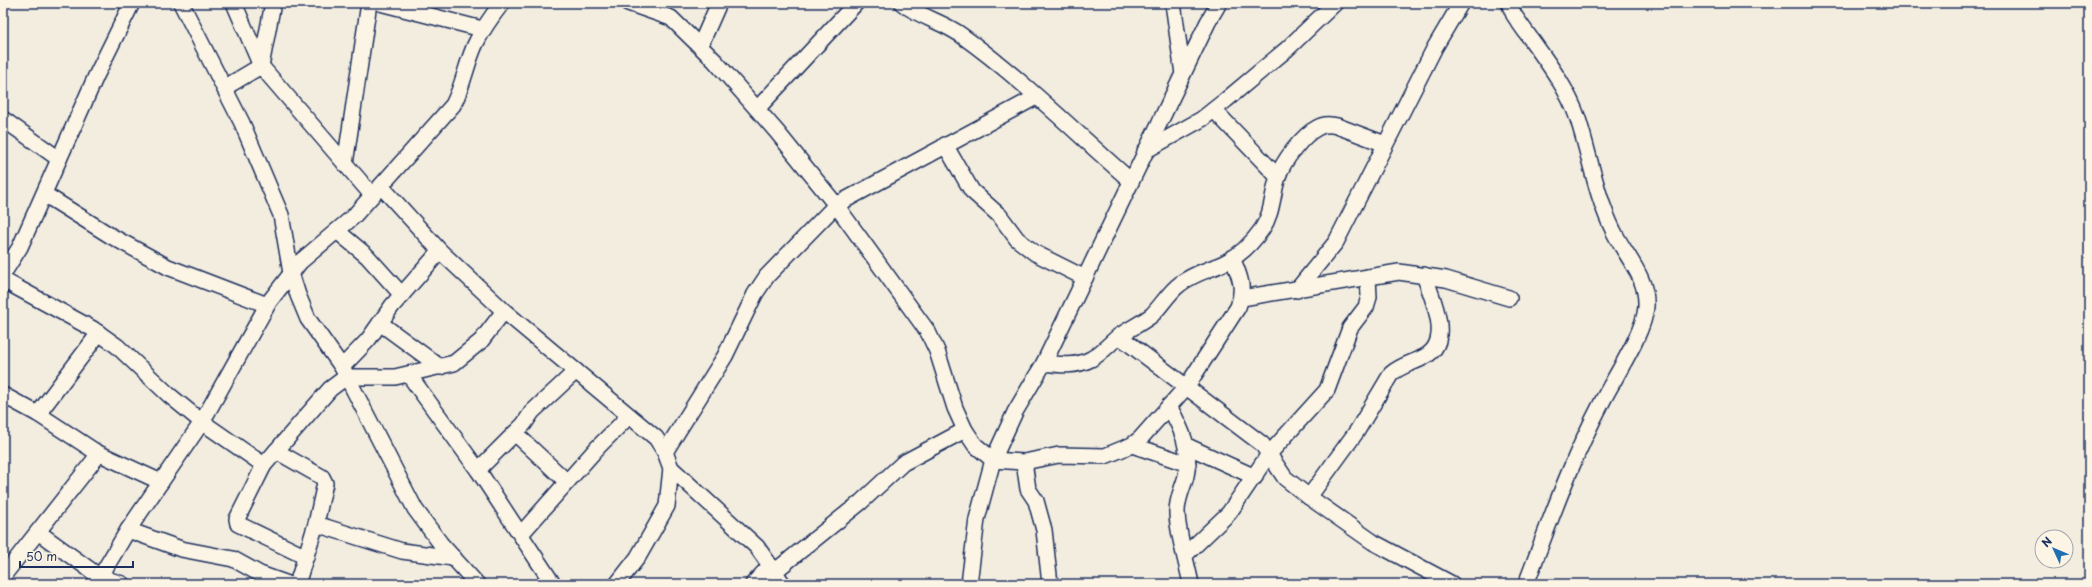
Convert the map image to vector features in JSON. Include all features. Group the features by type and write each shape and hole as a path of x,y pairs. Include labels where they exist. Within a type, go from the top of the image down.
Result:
{"street":[{"path":"3,274 20,247 96,76 132,3"},
{"path":"181,3 242,123 281,214 291,273 308,319 344,372 415,509 477,584"},
{"path":"234,3 262,66 345,164 377,190 504,311 656,438 665,452 671,468 667,506 638,557 617,584"},
{"path":"262,66 273,3"},
{"path":"345,164 369,3"},
{"path":"380,3 482,29"},
{"path":"98,580 128,530 202,422 267,305 300,262 337,231 377,190 453,105 462,85 474,47 482,29 502,3"},
{"path":"628,3 671,18 700,46 757,109 836,205 928,332 937,351 955,408 965,430 976,445 992,460 1024,462 1059,455 1105,456 1132,445 1187,386 1238,307 1242,298 1243,284 1232,258"},
{"path":"700,46 719,3"},
{"path":"757,109 856,3"},
{"path":"902,3 912,11 962,35 1008,72 1131,181"},
{"path":"1173,3 1183,74"},
{"path":"968,584 977,519 992,460 1015,412 1044,363 1145,151 1219,3"},
{"path":"1145,151 1202,119 1214,110 1287,49 1335,3"},
{"path":"1297,290 1336,242 1435,47 1461,3"},
{"path":"1508,3 1514,15 1566,93 1578,120 1613,230 1637,270 1642,282 1646,307 1644,320 1621,369 1601,403 1576,456 1526,584"},
{"path":"224,88 262,66"},
{"path":"665,452 725,356 755,294 767,276 836,205 945,145 1036,98"},
{"path":"1214,110 1278,177"},
{"path":"3,120 60,159"},
{"path":"1044,363 1076,365 1092,359 1119,336 1151,316 1168,295 1181,283 1198,272 1232,258 1249,244 1262,229 1273,205 1278,177 1297,146 1310,132 1324,125 1337,126 1385,144"},
{"path":"945,145 972,191 1000,216 1017,239 1036,253 1085,278"},
{"path":"44,194 111,236 168,267 267,305"},
{"path":"337,231 367,256 402,295"},
{"path":"306,557 238,524 237,520 264,465 302,423 344,372 402,295 440,251"},
{"path":"1242,298 1399,272 1446,278 1509,298"},
{"path":"1309,497 1357,431 1391,374 1399,368 1425,357 1438,344 1439,332 1437,312 1424,275"},
{"path":"1185,554 1229,513 1255,477 1269,454 1327,390 1350,328 1366,307 1370,297 1368,277"},
{"path":"3,280 99,333 117,346 169,395 202,422 264,465"},
{"path":"344,372 395,377 409,375 454,363 481,341 504,311"},
{"path":"380,323 440,367"},
{"path":"38,414 99,333"},
{"path":"1119,336 1262,444 1285,478 1309,497 1373,542 1452,584"},
{"path":"478,470 515,434 532,412 576,371"},
{"path":"409,375 478,470 553,584"},
{"path":"3,395 38,414 99,454 161,482"},
{"path":"1169,406 1179,424 1187,446 1188,464 1186,476 1178,498 1177,513 1192,584"},
{"path":"521,534 629,416"},
{"path":"753,584 776,574 908,460 965,430"},
{"path":"515,434 567,482"},
{"path":"1132,445 1188,464"},
{"path":"1187,446 1255,477"},
{"path":"276,451 322,477 324,481 316,524 296,584"},
{"path":"3,576 99,454"},
{"path":"1024,462 1028,489 1036,501 1044,530 1050,584"},
{"path":"671,468 757,547 776,574"},
{"path":"316,524 402,551 454,558"},
{"path":"128,530 181,550 233,559 260,574 288,584"},
{"path":"38,532 98,580 122,584"}]}
